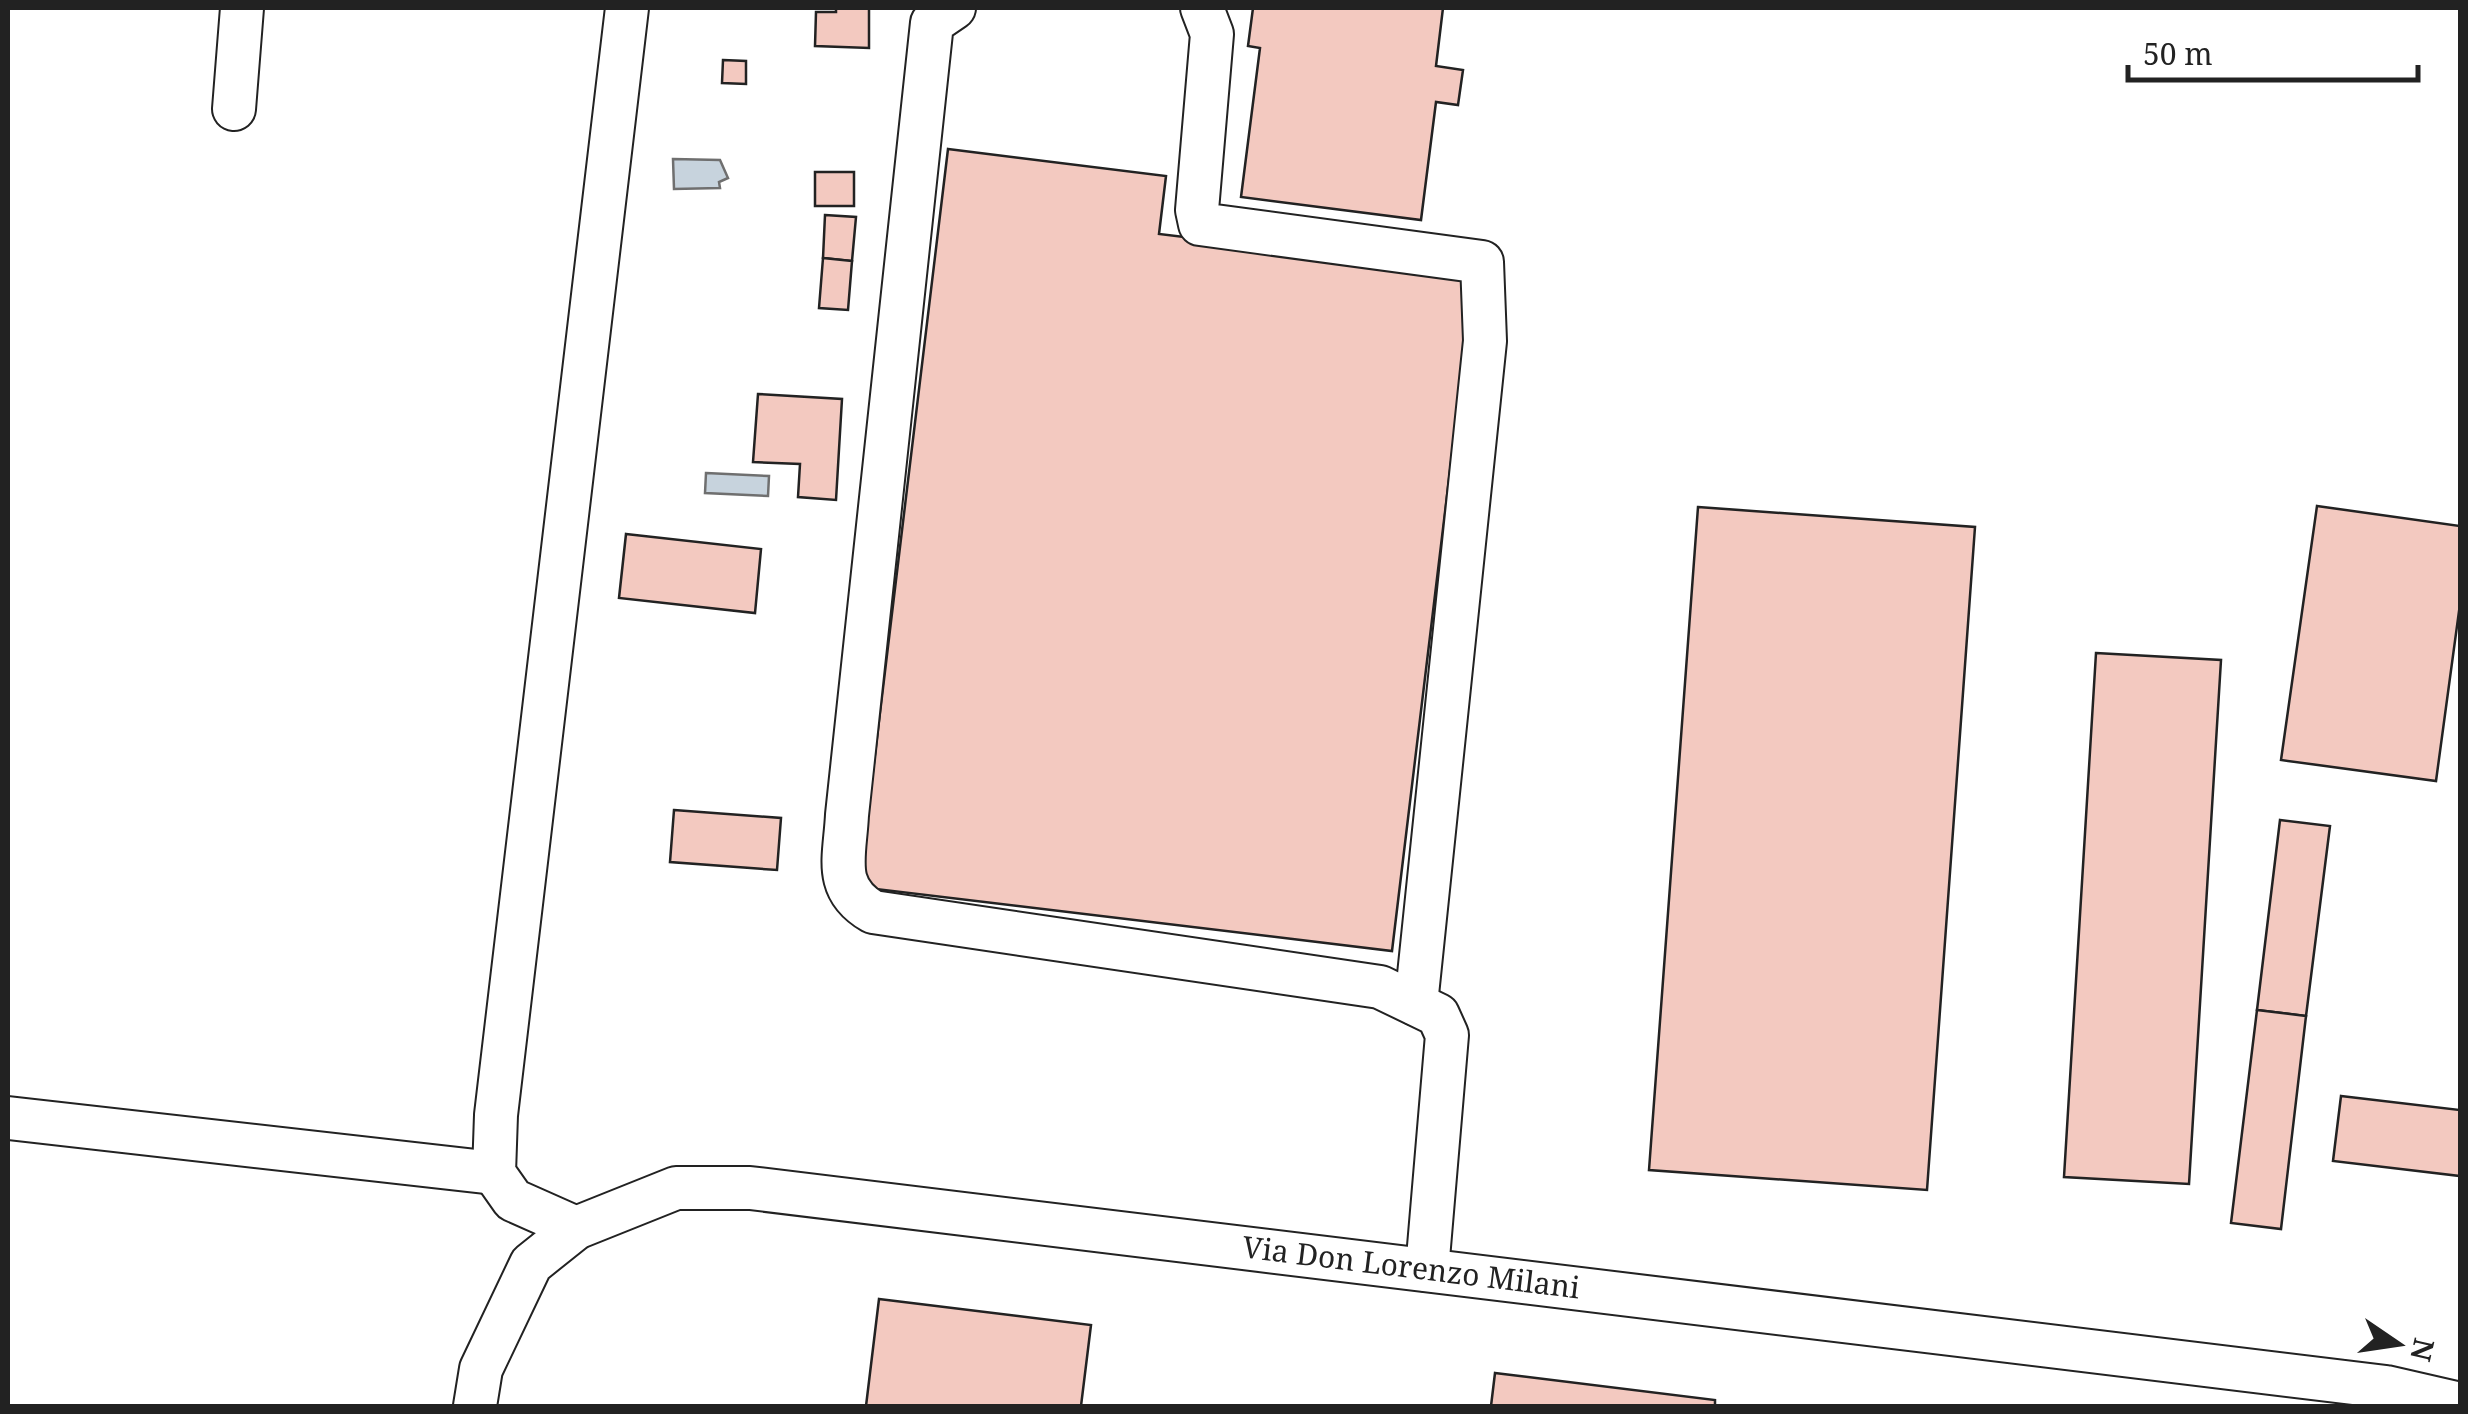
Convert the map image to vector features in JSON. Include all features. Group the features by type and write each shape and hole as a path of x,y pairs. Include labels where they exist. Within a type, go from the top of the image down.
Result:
{"street":[{"path":"234,108 242,8"},
{"path":"576,1228 512,1200 494,1173 498,1096 627,8"},
{"path":"954,8 932,23 849,795 844,882 853,900 886,914 1380,987 1438,1015 1448,1035 1428,1270"},
{"path":"1202,8 1212,34 1200,224 1482,262 1485,341 1416,1004"},
{"path":"8,1118 494,1173"},
{"name":"Via Don Lorenzo Milani","path":"474,1406 481,1369 532,1264 576,1228 676,1188 750,1188 1428,1270 2386,1387 2438,1402"}],"shaded area":[{"path":"673,159 720,160 728,178 719,182 720,188 674,189"},
{"path":"706,473 769,476 768,496 705,493"}],"building":[{"path":"836,8 869,8 869,48 815,46 816,12 836,12"},
{"path":"1253,8 1443,8 1436,66 1463,70 1458,105 1436,102 1421,220 1241,197 1260,48 1248,46"},
{"path":"723,60 746,61 746,84 722,83"},
{"path":"948,149 1166,176 1159,234 1474,272 1392,951 859,887"},
{"path":"815,172 854,172 854,206 815,206"},
{"path":"825,215 856,217 852,261 823,258"},
{"path":"823,258 852,261 848,310 819,308"},
{"path":"758,394 842,399 836,500 798,497 800,464 753,462"},
{"path":"2317,506 2460,526 2460,604 2436,781 2281,760"},
{"path":"1698,507 1975,527 1927,1190 1649,1170"},
{"path":"626,534 761,549 755,613 619,598"},
{"path":"2096,653 2221,660 2189,1184 2064,1177"},
{"path":"674,810 781,818 777,870 670,862"},
{"path":"2280,820 2330,826 2306,1016 2257,1010"},
{"path":"2257,1010 2306,1016 2281,1229 2231,1223"},
{"path":"2341,1096 2460,1110 2460,1176 2333,1161"},
{"path":"879,1299 1091,1325 1081,1406 866,1406"},
{"path":"1495,1373 1715,1400 1715,1406 1491,1406"}]}
